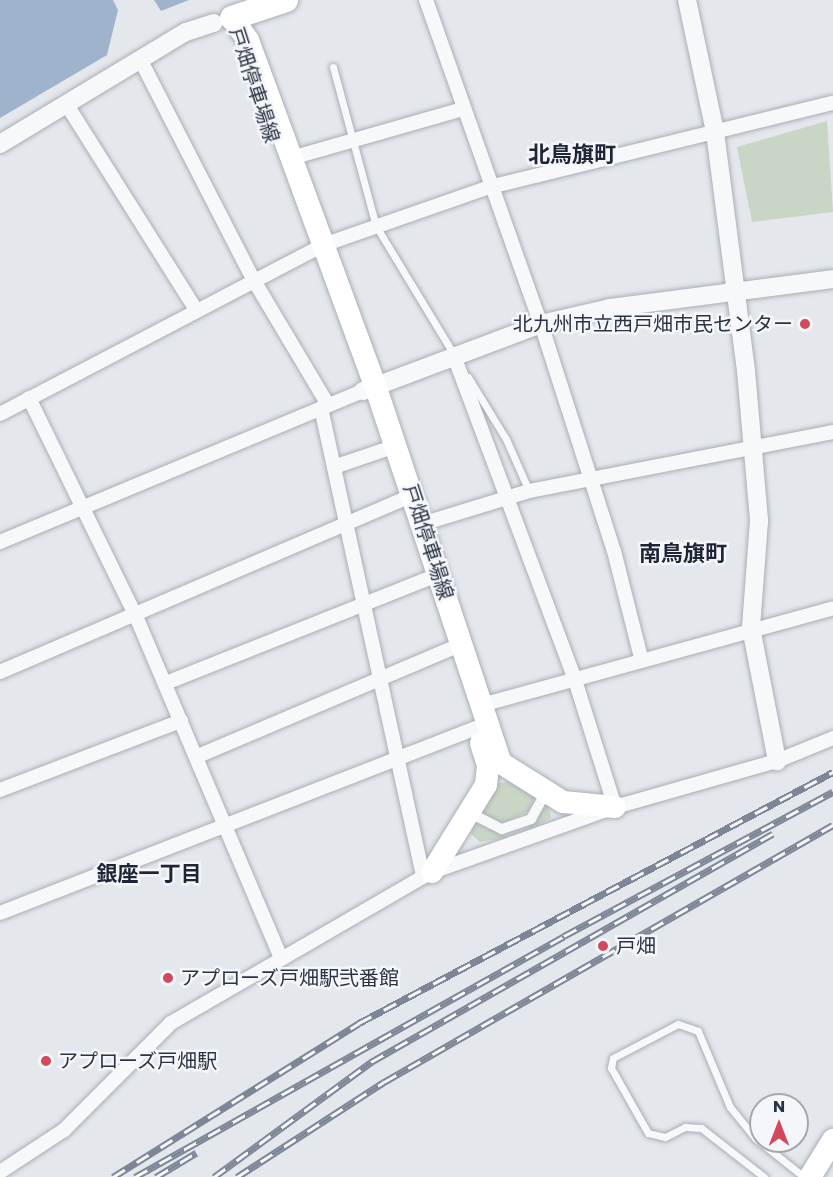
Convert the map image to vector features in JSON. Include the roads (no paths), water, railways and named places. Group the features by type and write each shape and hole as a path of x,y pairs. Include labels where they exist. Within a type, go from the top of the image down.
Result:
{"highway":[{"path":"223,21 278,1"}],"main road":[{"name":"戸畑停車場線","path":"223,21 248,40 291,158 317,248"},
{"name":"戸畑停車場線","path":"223,21 236,45 317,248 422,524 501,763 515,777 563,802 615,807"},
{"name":"戸畑停車場線","path":"369,388 384,450 488,765 486,785"},
{"path":"428,874 486,785 498,776 515,777"},
{"path":"810,1177 833,1140"}],"street":[{"path":"426,0 490,187 541,324 589,478 641,658"},
{"path":"687,0 715,132 732,289 754,447 759,562 751,591 751,628 777,761"},
{"path":"0,144 140,59 223,21"},
{"path":"140,59 254,279 325,406 334,467 380,679 428,874"},
{"path":"0,414 254,279 317,248 376,226 490,187 833,104"},
{"path":"67,105 195,309"},
{"path":"291,158 463,109"},
{"path":"0,542 81,506 369,388 541,324 732,289 833,279"},
{"path":"454,356 503,498 574,677 615,807"},
{"path":"29,398 135,614 227,822 280,955"},
{"path":"422,524 529,491 833,432"},
{"path":"334,467 384,450"},
{"path":"0,672 402,500"},
{"path":"166,683 427,579"},
{"path":"482,705 641,658 833,608"},
{"path":"198,756 450,648"},
{"path":"0,790 181,721"},
{"path":"0,913 227,822 476,728"},
{"path":"0,1172 64,1130 171,1023 280,955 428,874 615,807 777,761 833,738"},
{"path":"476,816 502,829 516,830 531,819 543,796"}],"lane":[{"path":"333,67 349,142 376,226 506,439 529,491"},
{"path":"764,1177 701,1128 685,1127 665,1137 648,1133 611,1068 614,1058 678,1024 698,1031 730,1107 755,1138 804,1177"}],"water":[{"path":"0,0 113,0 118,10 107,55 0,118"},
{"path":"154,0 189,0 161,11"}],"railway":[{"path":"113,1177 359,1023 833,772"},
{"path":"135,1177 564,936 833,792"},
{"path":"237,1177 384,1082 833,825"},
{"path":"214,1177 371,1062 773,834"},
{"path":"156,1177 196,1153"}],"place":[{"name":"北九州市立西戸畑市民センター","path":"805,324"},
{"name":"戸畑","path":"603,946"},
{"name":"アプローズ戸畑駅弐番館","path":"168,978"},
{"name":"アプローズ戸畑駅","path":"46,1061"}],"district":[{"name":"北鳥旗町","path":"572,155"},
{"name":"南鳥旗町","path":"683,554"},
{"name":"銀座一丁目","path":"149,874"}]}
